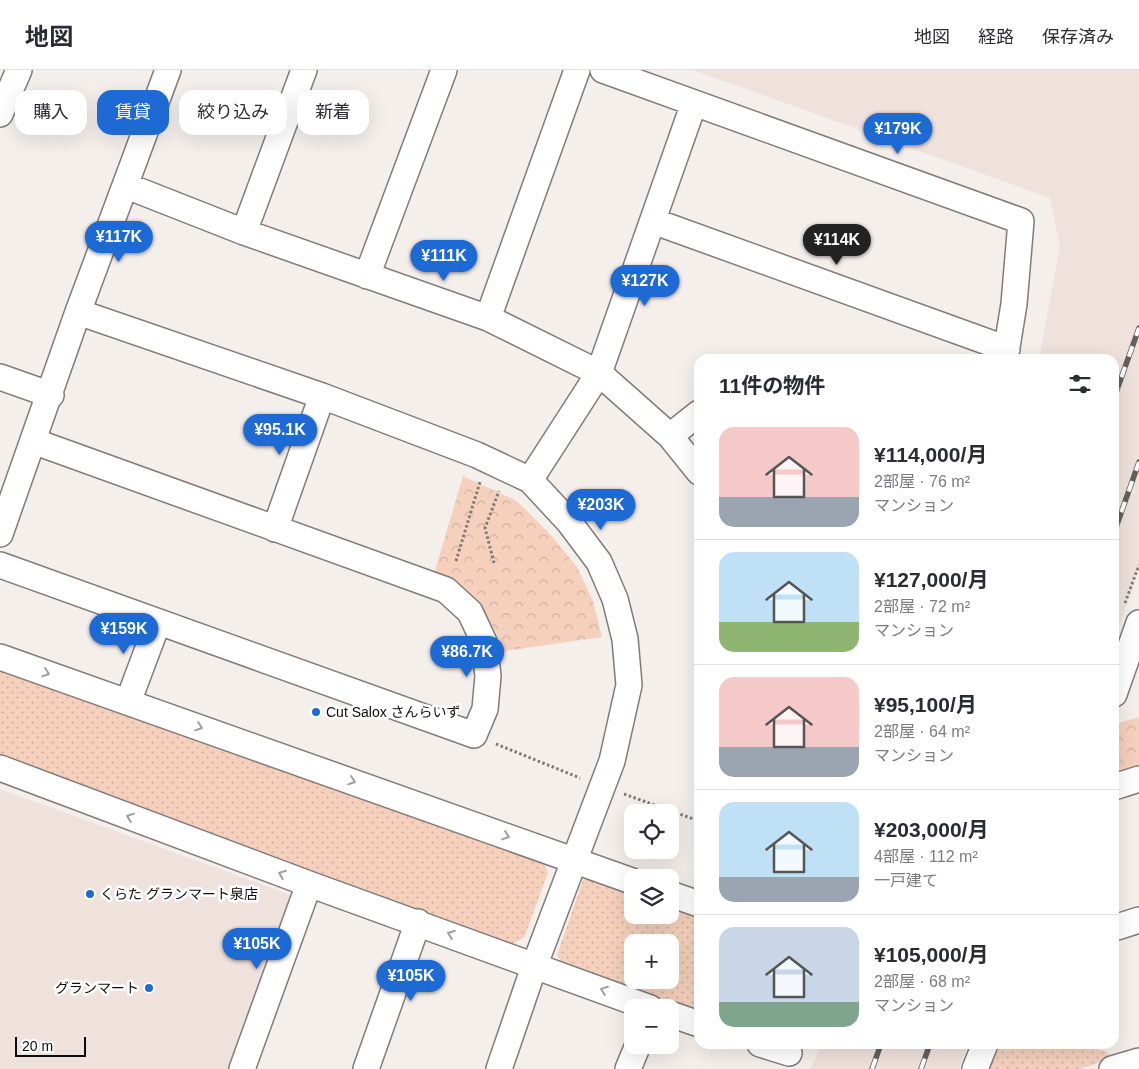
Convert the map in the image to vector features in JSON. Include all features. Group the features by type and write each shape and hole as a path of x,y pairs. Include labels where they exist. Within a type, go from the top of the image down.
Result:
{"street":[{"path":"0,114 19,70"},
{"path":"0,534 32,441 51,395 78,312 127,186 168,70"},
{"path":"244,232 304,70"},
{"path":"367,276 444,70"},
{"path":"488,318 577,70"},
{"path":"603,70 1021,221 1014,304 1006,354 653,221"},
{"path":"530,480 599,373 694,103"},
{"path":"127,186 244,232 488,318 599,373 670,436 694,466"},
{"path":"78,312 322,396 497,465 530,480 569,522 599,562 615,599 625,639 630,685 612,761 535,964 499,1069"},
{"path":"0,377 51,395"},
{"path":"274,529 322,396"},
{"path":"670,436 694,417"},
{"path":"0,565 474,735 485,709 488,676 484,642 470,612 446,590 32,441"},
{"path":"128,702 158,622"},
{"path":"1119,677 1133,630"},
{"path":"0,657 624,878"},
{"path":"0,768 309,884 535,964 626,999"},
{"path":"1119,785 1139,779"},
{"path":"242,1069 309,884"},
{"path":"679,897 694,902"},
{"path":"1119,926 1139,920"},
{"path":"366,1069 418,922"},
{"path":"679,1017 694,1022"},
{"path":"772,1049 787,1055"},
{"path":"975,1069 983,1049"},
{"path":"628,1069 634,1054"},
{"path":"1112,1069 1139,1060"}],"path":[{"path":"456,561 497,465"},
{"path":"494,563 485,528 497,465"},
{"path":"1133,630 1139,565"}],"shaded area":[{"path":"693,70 1139,70 1139,567 1119,627 1119,354 1040,354 1060,246 1050,198"},
{"name":"グランマート","path":"0,789 291,895 228,1069 0,1069"},
{"path":"820,1049 966,1049 959,1069 810,1069"}],"green space":[{"path":"463,476 517,501 550,534 577,567 593,601 602,637 504,651 492,624 478,604 459,588 434,574"},
{"path":"0,662 542,856 548,873 524,938 508,946 0,761"},
{"path":"1139,717 1139,768 1119,774 1119,723"},
{"path":"593,876 624,887 624,924 679,924 679,906 694,911 694,1010 679,1005 679,999 663,999 635,989 679,989 679,934 624,934 624,985 562,963 557,955 583,880"},
{"path":"992,1049 1096,1049 1107,1052 1110,1059 1080,1069 985,1069"}],"railway":[{"path":"1119,384 1139,328"},
{"path":"1119,519 1139,462"},
{"path":"872,1069 879,1049"},
{"path":"921,1069 928,1049"}],"place":[{"name":"Cut Salox さんらいず","path":"316,712"},
{"name":"くらた グランマート泉店","path":"90,894"},
{"name":"グランマート","path":"149,988"}]}
